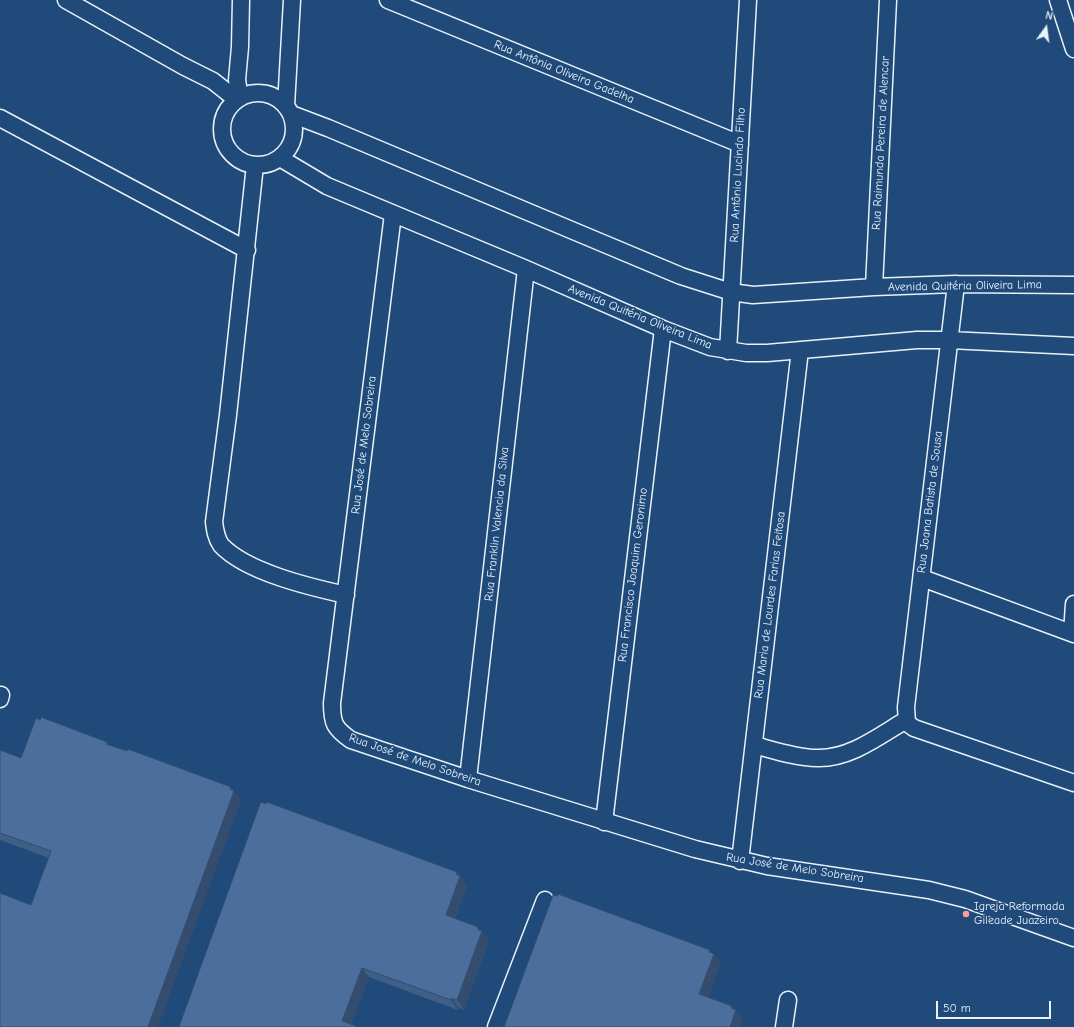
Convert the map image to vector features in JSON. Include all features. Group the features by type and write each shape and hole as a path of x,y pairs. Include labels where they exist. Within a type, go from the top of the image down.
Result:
{"street":[{"path":"66,0 183,66 213,81 238,98"},
{"path":"238,98 237,80 240,47 241,0"},
{"path":"288,110 292,0"},
{"name":"Rua Antônia Oliveira Gadelha","path":"388,0 740,144"},
{"name":"Rua Antônio Lucindo Filho","path":"728,351 748,0"},
{"name":"Rua Raimunda Pereira de Alencar","path":"874,287 888,0"},
{"path":"1058,0 1074,49"},
{"path":"252,93 264,93 276,98 288,110 294,124 294,133 292,142 287,151 280,158 272,162 255,165 243,162 232,154 225,144 222,132 223,120 228,109 238,98 252,93"},
{"name":"Avenida Quitéria Oliveira Lima","path":"288,110 681,276 731,292 753,295 874,287 956,284 1074,285"},
{"path":"0,118 247,250"},
{"name":"Avenida Quitéria Oliveira Lima","path":"280,158 327,186 526,269 663,329 710,347 746,353 767,353 917,340 949,340 1074,346"},
{"path":"255,165 247,250 214,522 215,533 221,544 248,564 316,588 346,595"},
{"name":"Rua José de Melo Sobreira","path":"393,214 332,703 332,717 338,731 351,740 468,779 695,849 740,861 767,866 929,890 965,899 1074,938"},
{"name":"Rua Franklin Valencia da Silva","path":"468,779 526,269"},
{"name":"Rua Joana Batista de Sousa","path":"906,720 906,707 956,284"},
{"name":"Rua Francisco Joaquim Geronimo","path":"604,822 663,329"},
{"name":"Rua Maria de Lourdes Farias Feitosa","path":"740,861 800,350"},
{"path":"922,578 1073,634 1074,604"},
{"path":"754,745 793,755 816,758 841,755 864,745 906,720 906,723 914,728 1074,783"},
{"path":"496,1027 545,900"},
{"path":"784,1027 788,1000"}],"building":[{"path":"41,717 107,742 106,744 127,751 128,749 231,787 230,789 234,791 148,1027 0,1027 0,893 31,905 51,851 0,833 0,750 21,758 36,718 40,720"},
{"path":"261,802 266,804 267,802 457,872 456,874 460,876 446,915 478,927 478,930 482,931 457,1000 452,998 451,1000 362,968 342,1021 359,1027 179,1027"},
{"path":"558,894 710,950 709,952 714,954 699,994 732,1006 731,1008 736,1010 730,1027 504,1027 553,895 557,896"}],"place":[{"name":"Igreja Reformada Gileade Juazeiro","path":"966,914"}]}
